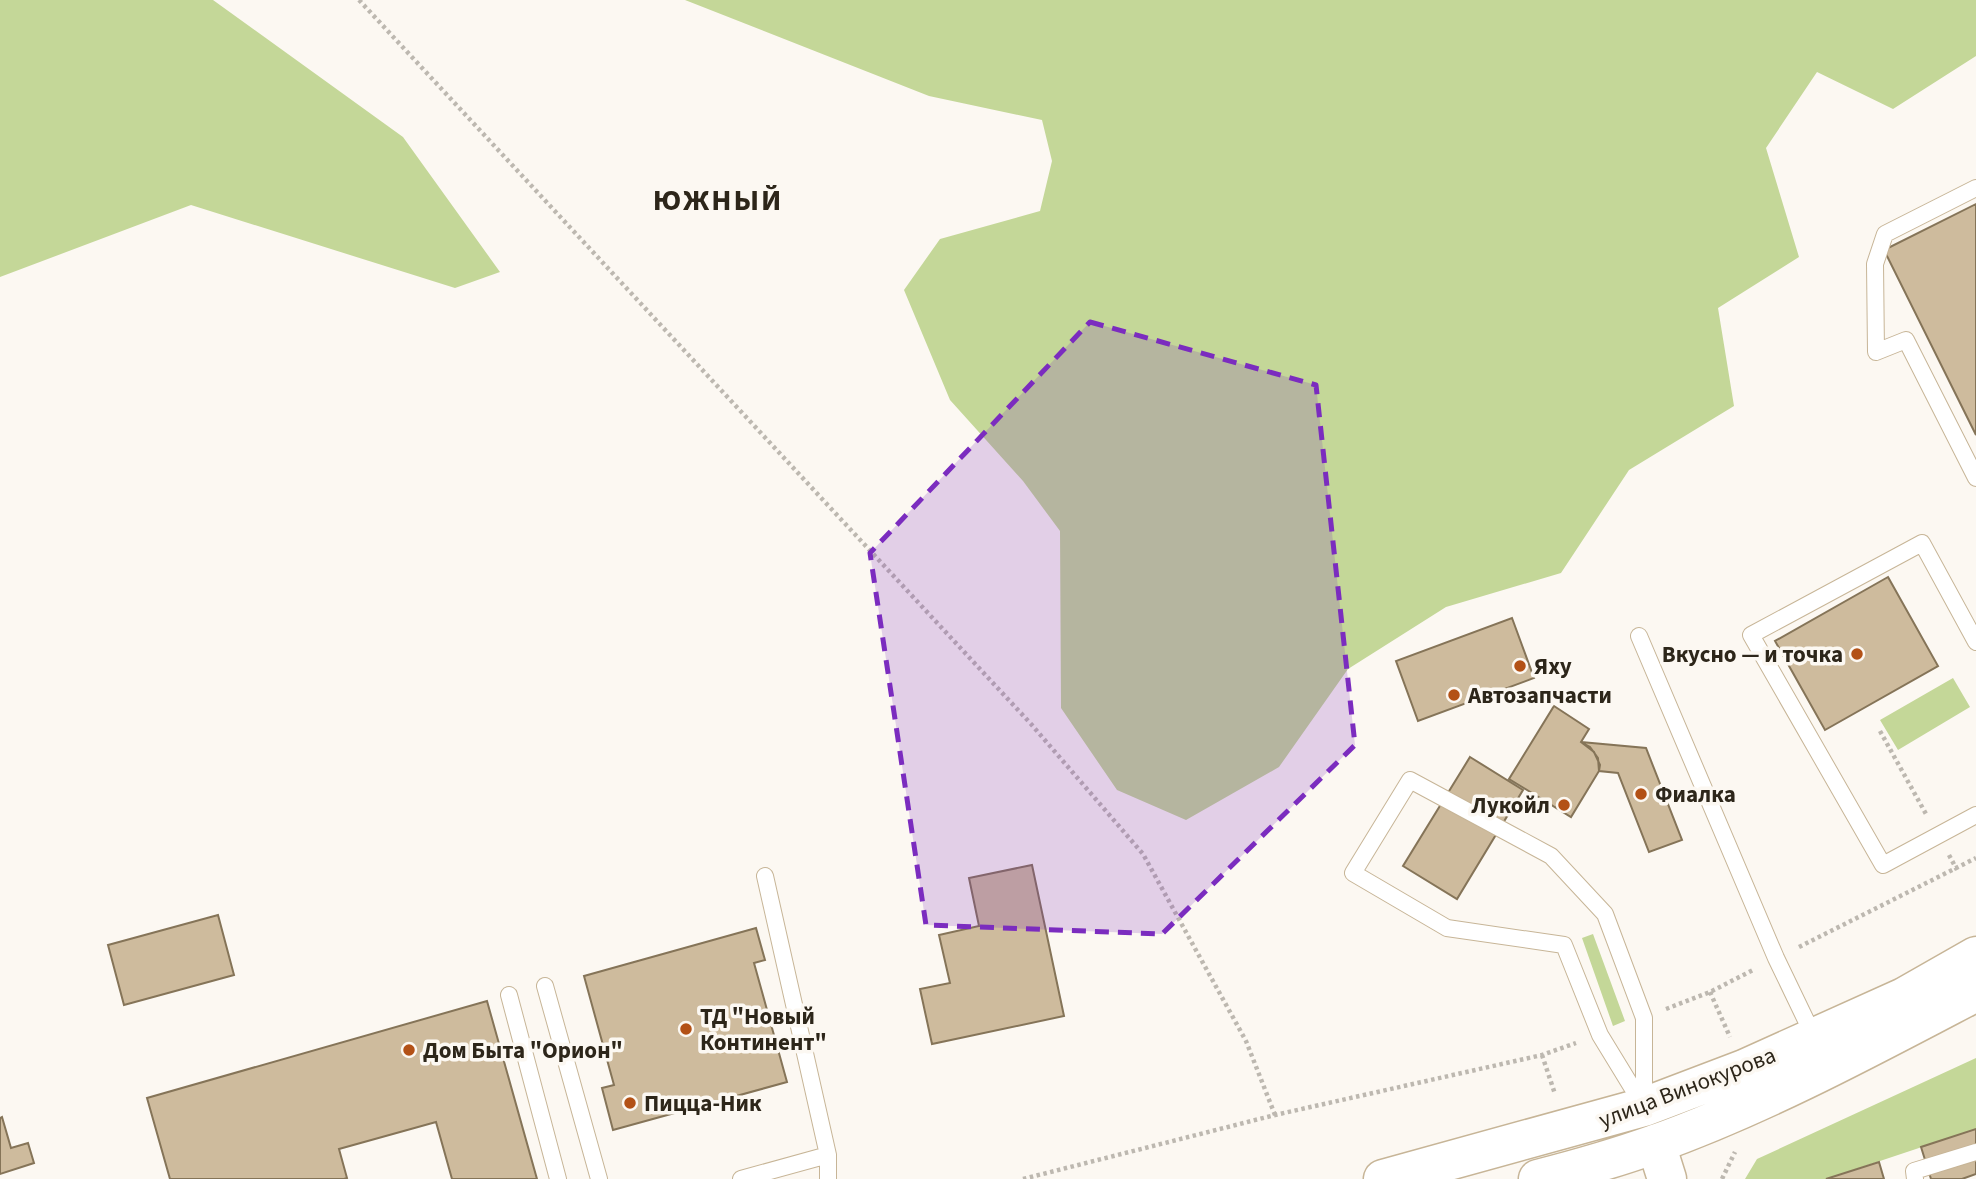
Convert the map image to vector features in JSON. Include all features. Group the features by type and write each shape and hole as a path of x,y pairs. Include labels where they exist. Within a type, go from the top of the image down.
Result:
{"main road":[{"name":"улица Винокурова","path":"1383,1179 1644,1107 1744,1069 1904,997 1976,956"},
{"name":"улица Винокурова","path":"1538,1179 1662,1161 1758,1101 1874,1046 1976,992"},
{"path":"1644,1107 1662,1161"}],"lane":[{"path":"1976,188 1885,234 1875,264 1875,277 1876,352 1906,340 1976,478"},
{"path":"1976,642 1922,542 1751,635 1883,865 1976,815"},
{"path":"1639,636 1776,958 1814,1037"},
{"path":"1410,780 1551,856 1605,914 1644,1018 1644,1107 1600,1035 1564,945 1447,928 1353,873 1410,780"},
{"path":"765,876 828,1155 828,1179"},
{"path":"545,986 599,1179"},
{"path":"509,995 558,1179"},
{"path":"1915,1179 1914,1171 1976,1152"},
{"path":"741,1179 828,1155"}],"path":[{"path":"359,0 1022,714 1143,854 1246,1041 1275,1115"},
{"path":"1880,731 1957,870"},
{"path":"1644,1018 1710,992 1957,870 1976,858"},
{"path":"1023,1179 1275,1115 1542,1055 1600,1035"}],"highlighted area":[{"path":"1090,322 1316,385 1355,745 1162,934 926,925 870,553"}],"green space":[{"path":"0,0 213,0 403,137 500,272 455,288 191,205 0,277"},
{"path":"685,0 1976,0 1976,56 1893,109 1817,72 1766,148 1799,257 1718,308 1734,406 1629,470 1561,573 1446,607 1348,669 1279,767 1186,820 1117,790 1061,708 1060,531 1023,481 950,400 904,290 940,239 1040,211 1052,161 1042,120 929,96"},
{"path":"1953,678 1970,707 1898,750 1880,720"},
{"path":"1593,934 1625,1021 1613,1026 1582,938"},
{"path":"1976,1058 1976,1129 1826,1179 1745,1179 1757,1159"}],"building":[{"path":"1976,204 1976,435 1884,250"},
{"path":"1888,577 1938,666 1825,730 1775,641"},
{"path":"1512,618 1534,678 1418,721 1396,661"},
{"path":"1554,706 1589,729 1581,742 1594,752 1600,765 1571,817 1509,779"},
{"path":"1581,742 1646,748 1682,840 1649,852 1618,773 1599,771 1598,758 1590,747"},
{"path":"1470,757 1523,790 1457,899 1403,866"},
{"path":"1032,865 1064,1016 932,1044 920,989 950,983 939,935 979,926 969,878"},
{"path":"218,915 234,975 124,1005 108,945"},
{"name":"ТД \"Новый Континент\"","path":"756,928 765,960 754,963 787,1082 613,1130 602,1088 614,1085 584,976"},
{"name":"Дом Быта \"Орион\"","path":"487,1001 537,1179 452,1179 436,1122 339,1149 347,1178 344,1179 170,1179 147,1098"},
{"path":"2,1117 11,1148 28,1143 34,1163 0,1174 0,1118"},
{"path":"1976,1129 1976,1174 1962,1179 1931,1179 1921,1147"},
{"path":"1879,1162 1884,1179 1826,1179"}],"place":[{"name":"Вкусно — и точка","path":"1857,654"},
{"name":"Яху","path":"1520,666"},
{"name":"Автозапчасти","path":"1454,695"},
{"name":"Фиалка","path":"1641,794"},
{"name":"Лукойл","path":"1564,805"},
{"name":"ТД \"Новый Континент\"","path":"686,1029"},
{"name":"Дом Быта \"Орион\"","path":"409,1050"},
{"name":"Пицца-Ник","path":"630,1103"}],"district":[{"name":"ЮЖНЫЙ","path":"718,200"}]}
